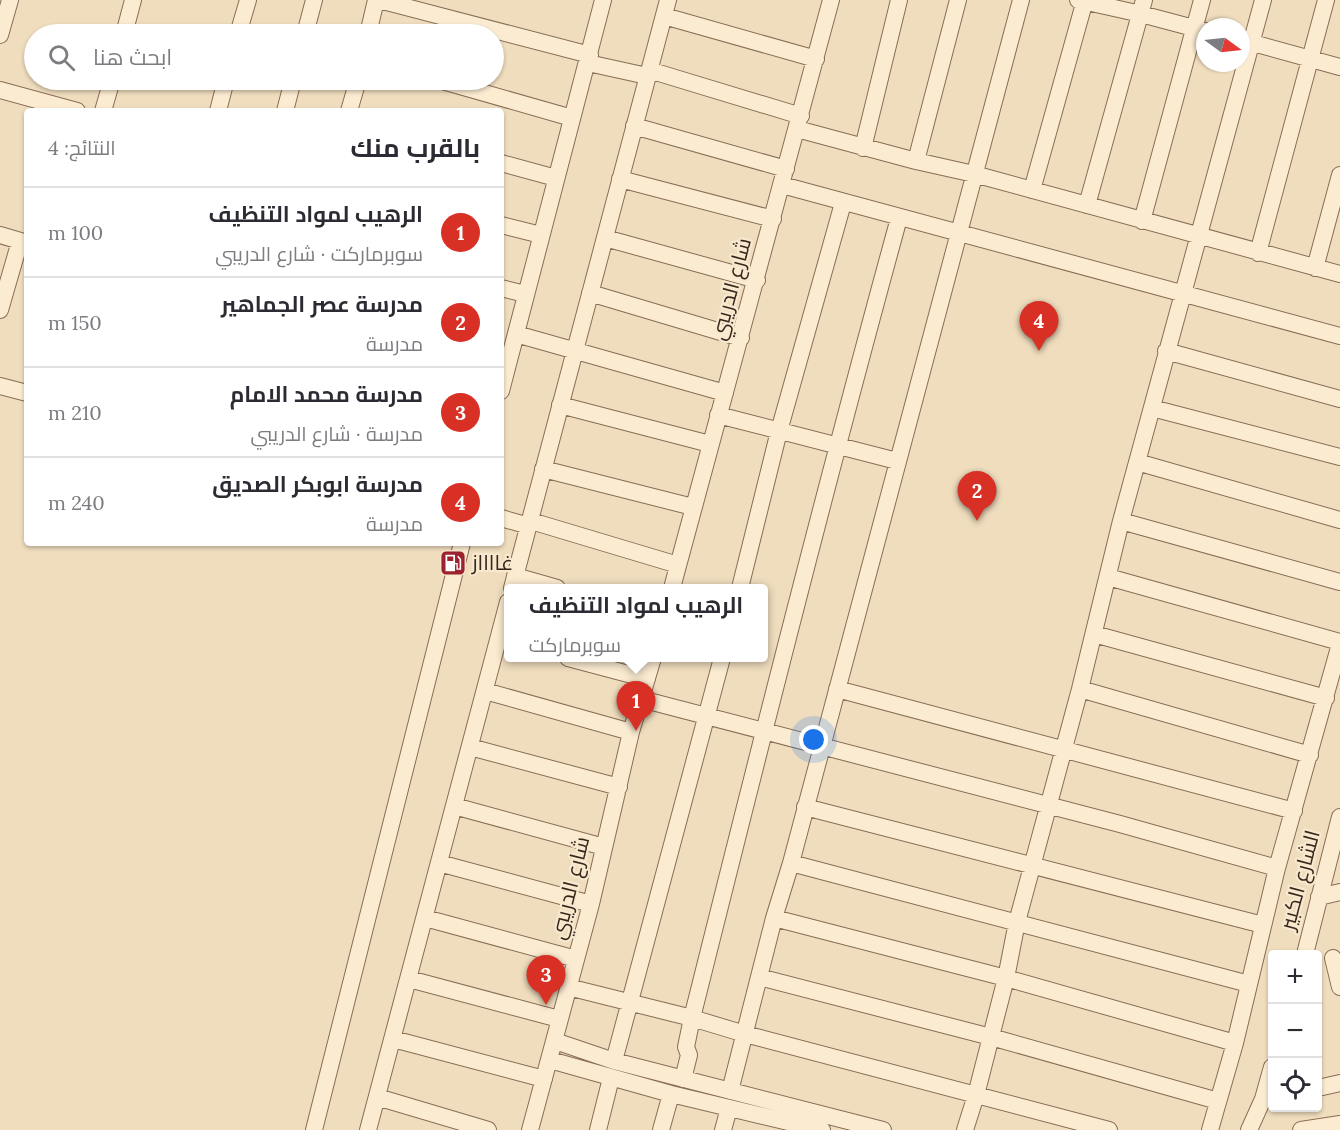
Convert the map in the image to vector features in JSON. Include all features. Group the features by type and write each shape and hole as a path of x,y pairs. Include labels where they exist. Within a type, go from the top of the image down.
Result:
{"street":[{"path":"0,35 9,0"},
{"path":"127,24 133,0"},
{"path":"241,24 248,0"},
{"path":"308,24 314,0"},
{"path":"371,24 377,0 463,24"},
{"path":"506,356 516,334 603,0"},
{"name":"شارع الدريبي","path":"673,584 831,0"},
{"path":"863,148 899,0"},
{"path":"916,161 958,0"},
{"path":"730,1091 774,918 791,863 1021,0"},
{"path":"1201,18 1202,0"},
{"path":"1250,32 1263,0"},
{"path":"1258,253 1326,0"},
{"path":"1032,190 1083,1 1143,7 1196,28"},
{"path":"1087,205 1143,7"},
{"path":"514,582 666,8 816,59"},
{"path":"504,35 648,73 799,122 863,148 974,174 1340,274"},
{"path":"1142,221 1196,43"},
{"path":"1250,43 1340,67"},
{"path":"965,1130 1006,978 1017,922 1080,689 1121,521 1182,292 1200,237 1239,72"},
{"path":"0,90 66,108"},
{"path":"104,108 109,90"},
{"path":"219,108 223,90"},
{"path":"286,108 290,90"},
{"path":"350,108 355,90"},
{"path":"474,90 572,118"},
{"path":"634,126 784,177 843,202 1340,336"},
{"path":"504,164 556,178"},
{"path":"1315,268 1340,175"},
{"path":"620,179 773,219"},
{"path":"741,584 780,431 843,202"},
{"path":"683,1079 689,1055 686,1047 692,1018 763,733 899,218"},
{"path":"504,226 541,235"},
{"path":"0,235 23,242 0,310"},
{"path":"605,238 757,280"},
{"path":"504,289 525,294"},
{"path":"590,293 741,338"},
{"path":"516,334 725,393"},
{"path":"1166,351 1340,399"},
{"path":"0,386 24,392"},
{"path":"560,405 710,444"},
{"path":"1152,408 1340,457"},
{"path":"718,416 897,461"},
{"path":"1137,462 1340,520"},
{"path":"543,470 693,507"},
{"path":"504,519 530,523 678,565"},
{"path":"1121,521 1340,582"},
{"path":"314,1130 461,546"},
{"path":"1108,578 1340,643 1277,868 1210,1130"},
{"path":"1094,634 1326,698"},
{"path":"368,1130 485,691 504,640"},
{"path":"586,662 647,679"},
{"name":"شارع الدريبي","path":"530,1130 591,904 631,732 652,662"},
{"path":"614,1061 721,662"},
{"path":"837,689 1294,811"},
{"path":"1080,689 1310,755"},
{"path":"485,691 631,732"},
{"path":"641,699 1277,868"},
{"path":"470,747 619,787"},
{"path":"454,806 604,847"},
{"path":"805,807 1263,925"},
{"name":"الشارع الكبير","path":"1306,950 1340,817"},
{"path":"439,863 591,904"},
{"path":"791,863 1249,984"},
{"path":"1319,897 1340,892"},
{"path":"425,918 576,959"},
{"path":"774,918 1006,978 1234,1043"},
{"path":"1330,959 1340,987"},
{"path":"759,977 991,1036 1218,1101"},
{"path":"409,979 559,1018"},
{"path":"568,987 1109,1130"},
{"path":"393,1038 544,1079"},
{"path":"555,1041 614,1061 883,1130"},
{"path":"550,1060 671,1094 822,1130"},
{"path":"598,1130 611,1078"},
{"path":"1322,1087 1340,1083"},
{"path":"661,1130 671,1094"},
{"path":"377,1097 488,1130"},
{"path":"1249,1130 1268,1098"},
{"path":"723,1130 729,1108"},
{"path":"1310,1129 1340,1124"}],"place":[{"name":"مدرسة ابوبكر الصديق","path":"1039,351"},
{"name":"مدرسة عصر الجماهير","path":"977,521"},
{"name":"غااااز","path":"453,563"},
{"name":"الرهيب لمواد التنظيف","path":"636,731"},
{"name":"مدرسة محمد الامام","path":"546,1005"}]}
